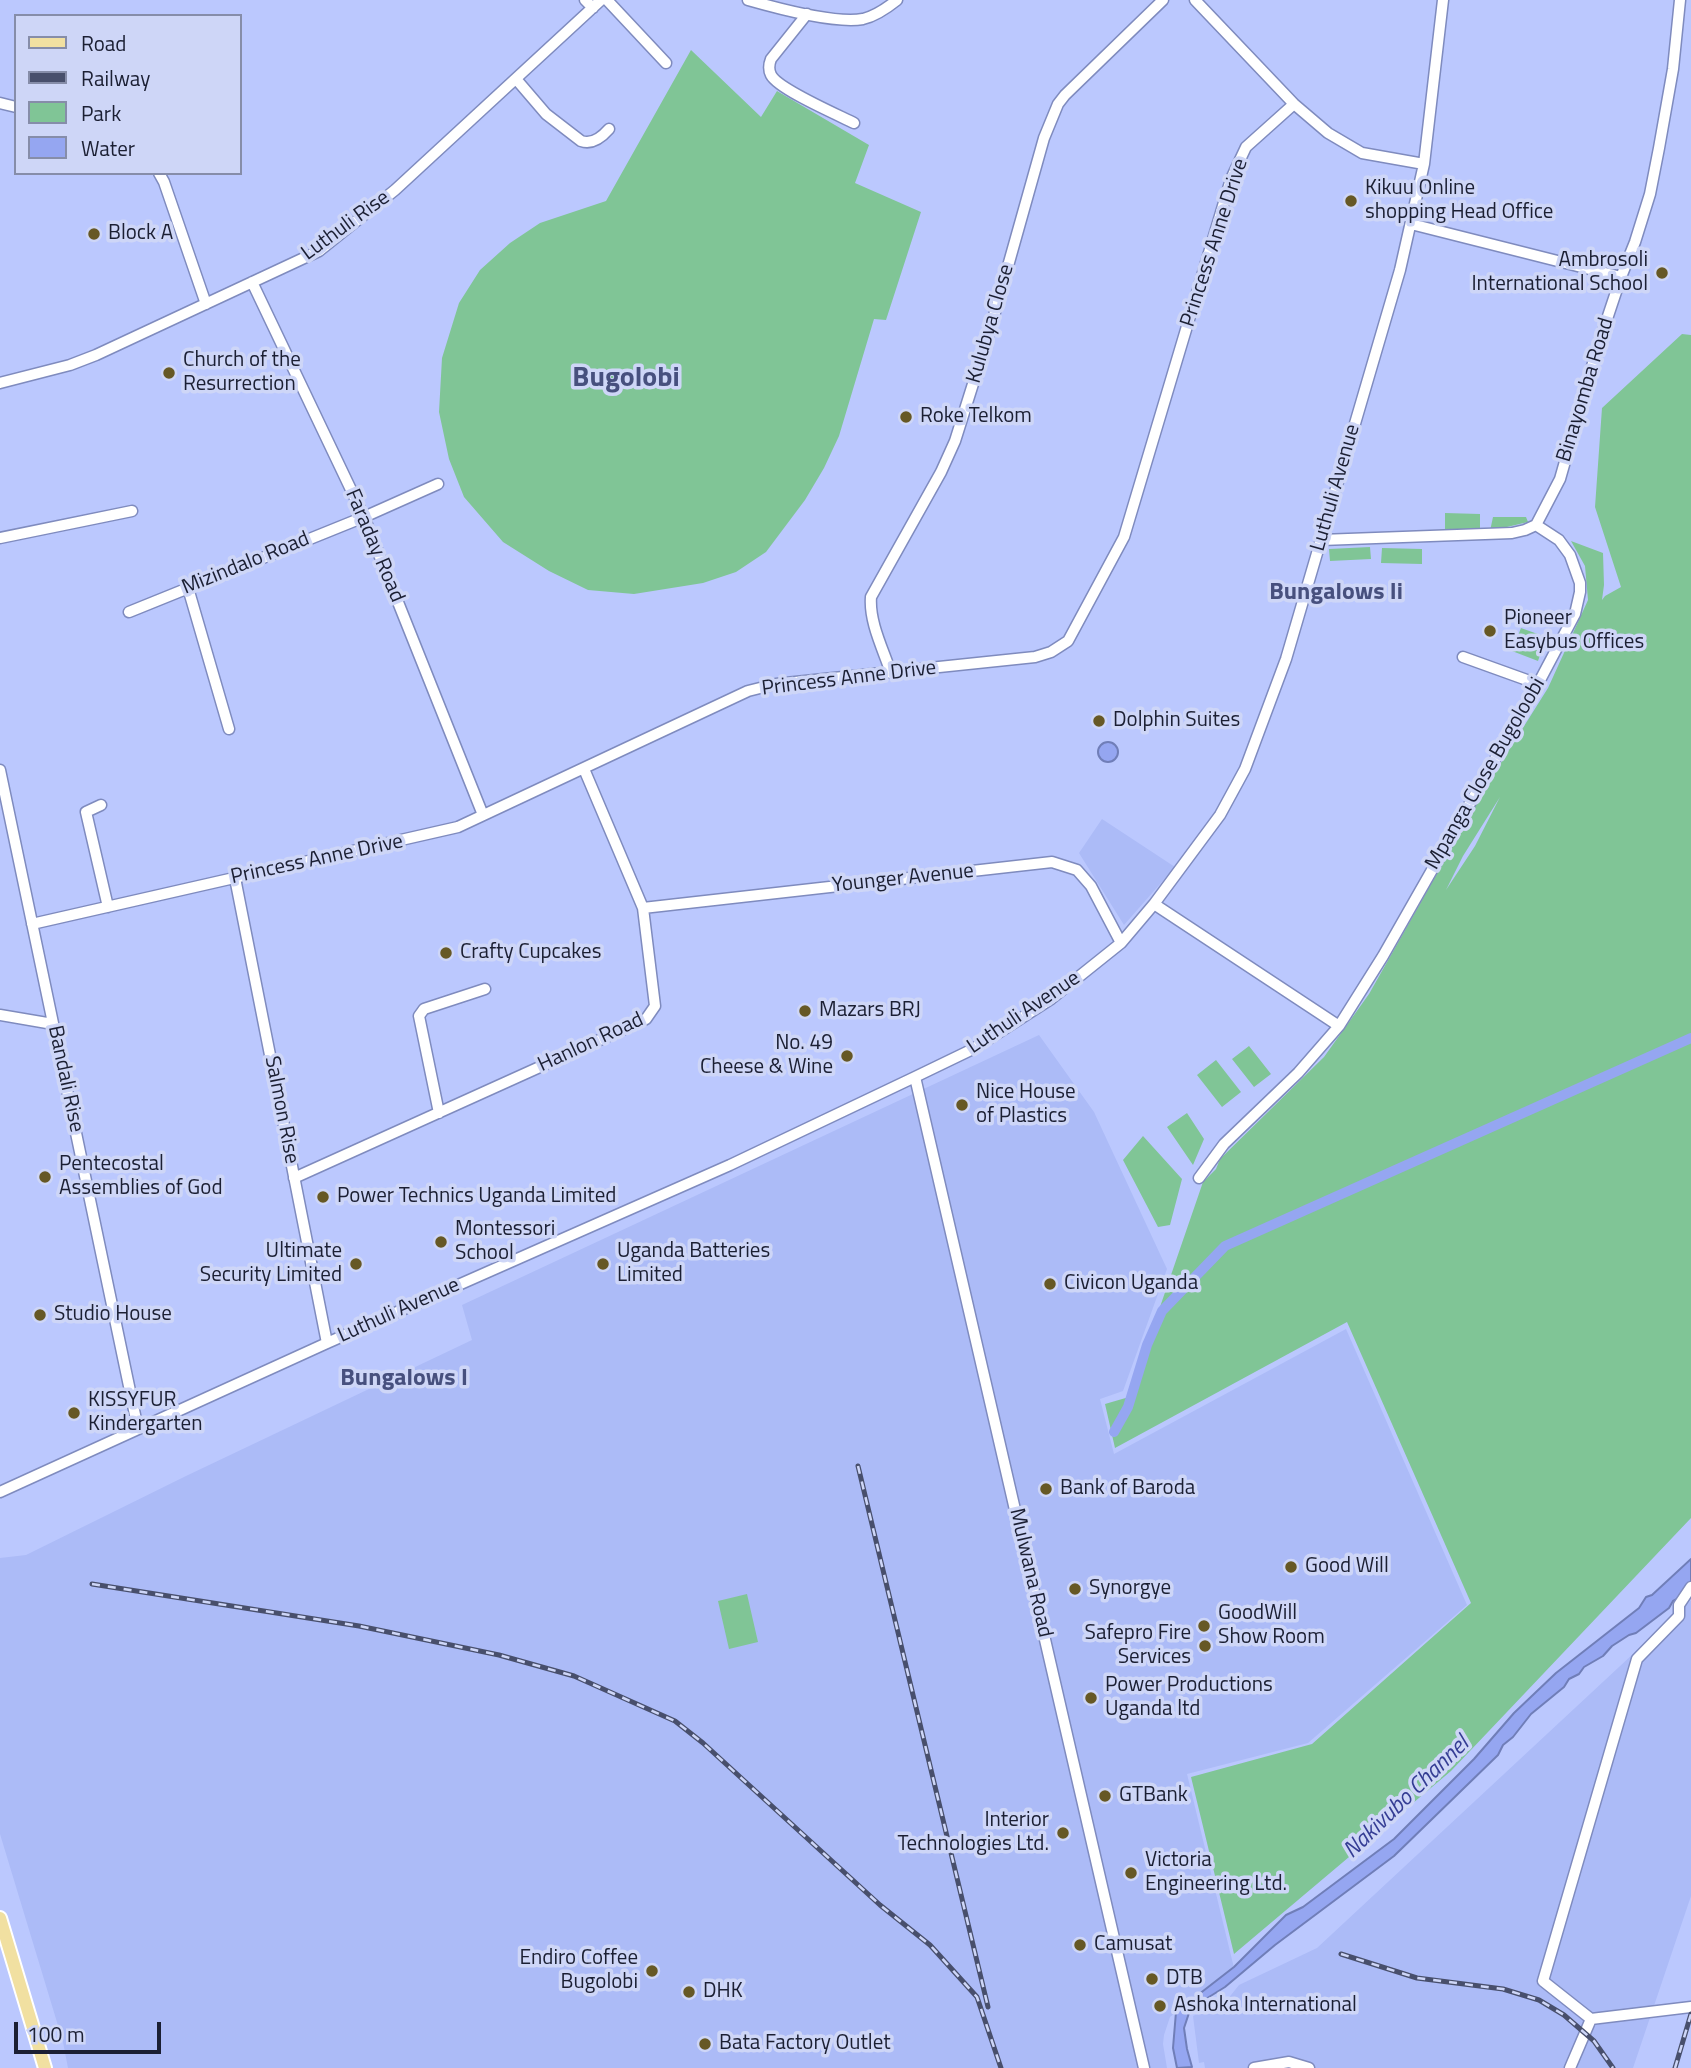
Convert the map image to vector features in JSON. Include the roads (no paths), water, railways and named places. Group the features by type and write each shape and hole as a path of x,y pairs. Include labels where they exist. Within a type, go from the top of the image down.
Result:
{"main road":[{"path":"0,1919 45,2068"}],"street":[{"path":"607,0 666,63"},
{"path":"748,0 807,14 863,19 884,10 897,0"},
{"name":"Kulubya Close","path":"891,673 870,608 871,597 941,472 954,441 990,330 1044,138 1065,94 1163,0"},
{"path":"1195,0 1294,104 1328,133 1362,153 1424,164"},
{"name":"Luthuli Avenue","path":"0,1492 327,1343 730,1165 973,1049 1051,999 1121,943 1154,904 1220,815 1245,769 1286,659 1400,270 1411,224 1424,164 1443,0"},
{"name":"Binayomba Road","path":"1536,524 1560,479 1597,349 1650,194 1673,69 1680,0"},
{"name":"Luthuli Rise","path":"0,383 70,365 96,355 318,251 395,190 516,79 593,3"},
{"path":"807,14 771,59 768,67 771,75 789,90 854,123"},
{"path":"516,79 546,114 581,141 593,142 609,129"},
{"name":"Princess Anne Drive","path":"32,924 458,827 748,691 776,684 1035,657 1059,647 1073,633 1124,537 1231,179 1246,147 1294,104"},
{"path":"160,175 206,304"},
{"path":"1411,224 1621,277"},
{"name":"Faraday Road","path":"252,282 364,517 483,815"},
{"name":"Mizindalo Road","path":"129,612 364,517 438,484"},
{"path":"0,538 132,510"},
{"path":"1321,540 1512,533 1536,524"},
{"name":"Mpanga Close Bugoloobi","path":"1199,1178 1224,1144 1298,1073 1339,1026 1383,956 1575,614 1580,592 1576,569 1564,545 1536,524"},
{"path":"188,588 229,729"},
{"path":"1462,657 1538,684"},
{"name":"Hanlon Road","path":"294,1178 646,1019 652,1013 655,1006 643,908 584,769"},
{"name":"Bandali Rise","path":"0,770 138,1429"},
{"path":"101,805 86,811 108,907"},
{"name":"Younger Avenue","path":"643,908 1052,862 1077,870 1091,886 1121,943"},
{"name":"Salmon Rise","path":"234,878 327,1343"},
{"path":"1154,904 1339,1026"},
{"path":"439,1112 419,1016 424,1009 485,989"},
{"path":"0,1015 53,1024"},
{"name":"Mulwana Road","path":"915,1077 1144,2068"},
{"path":"1691,1587 1679,1605 1679,1616 1637,1659 1543,1981 1591,2019 1691,2007"},
{"path":"1570,2068 1591,2019"},
{"path":"1254,2068 1289,2062 1309,2068"}],"water":[{"path":"1108,742 1115,745 1118,752 1115,759 1108,762 1101,759 1098,752 1101,745"},
{"path":"1691,1559 1691,1582 1669,1608 1569,1679 1564,1687 1531,1714 1503,1745 1498,1755 1394,1856 1189,2013 1184,2028 1192,2067 1177,2068 1173,2048 1176,2012 1234,1967 1286,1915 1303,1907 1394,1839 1474,1759 1514,1713 1556,1673 1639,1608 1646,1597 1652,1595"}],"waterway":[{"path":"1114,1432 1128,1407 1147,1345 1162,1311 1225,1246 1691,1038"}],"railway":[{"path":"858,1466 988,2007"},
{"path":"92,1584 359,1626 499,1655 574,1676 675,1721 703,1743 880,1905 930,1945 977,1997 1001,2068"},
{"path":"1341,1954 1417,1978 1503,1989 1539,2000 1564,2015 1594,2041 1613,2068"},
{"path":"1675,2068 1691,2014"}],"place":[{"name":"Kikuu Online shopping Head Office","path":"1351,201"},
{"name":"Block A","path":"94,234"},
{"name":"Ambrosoli International School","path":"1662,273"},
{"name":"Church of the Resurrection","path":"169,373"},
{"name":"Roke Telkom","path":"906,417"},
{"name":"Pioneer Easybus Offices","path":"1490,631"},
{"name":"Dolphin Suites","path":"1099,721"},
{"name":"Crafty Cupcakes","path":"446,953"},
{"name":"Mazars BRJ","path":"805,1011"},
{"name":"No. 49 Cheese & Wine","path":"847,1056"},
{"name":"Nice House of Plastics","path":"962,1105"},
{"name":"Pentecostal Assemblies of God","path":"45,1177"},
{"name":"Power Technics Uganda Limited","path":"323,1197"},
{"name":"Montessori School","path":"441,1242"},
{"name":"Ultimate Security Limited","path":"356,1264"},
{"name":"Uganda Batteries Limited","path":"603,1264"},
{"name":"Civicon Uganda","path":"1050,1284"},
{"name":"Studio House","path":"40,1315"},
{"name":"KISSYFUR Kindergarten","path":"74,1413"},
{"name":"Bank of Baroda","path":"1046,1489"},
{"name":"Good Will","path":"1291,1567"},
{"name":"Synorgye","path":"1075,1589"},
{"name":"GoodWill Show Room","path":"1204,1626"},
{"name":"Safepro Fire Services","path":"1205,1646"},
{"name":"Power Productions Uganda ltd","path":"1091,1698"},
{"name":"GTBank","path":"1105,1796"},
{"name":"Interior Technologies Ltd.","path":"1063,1833"},
{"name":"Victoria Engineering Ltd.","path":"1131,1873"},
{"name":"Camusat","path":"1080,1945"},
{"name":"Endiro Coffee Bugolobi","path":"652,1971"},
{"name":"DTB","path":"1152,1979"},
{"name":"DHK","path":"689,1992"},
{"name":"Ashoka International","path":"1160,2006"},
{"name":"Bata Factory Outlet","path":"705,2044"}],"district":[{"name":"Bugolobi","path":"626,379"},
{"name":"Bungalows Ii","path":"1336,593"},
{"name":"Bungalows I","path":"404,1379"}],"water label":[{"name":"Nakivubo Channel","path":"1407,1798"}]}
